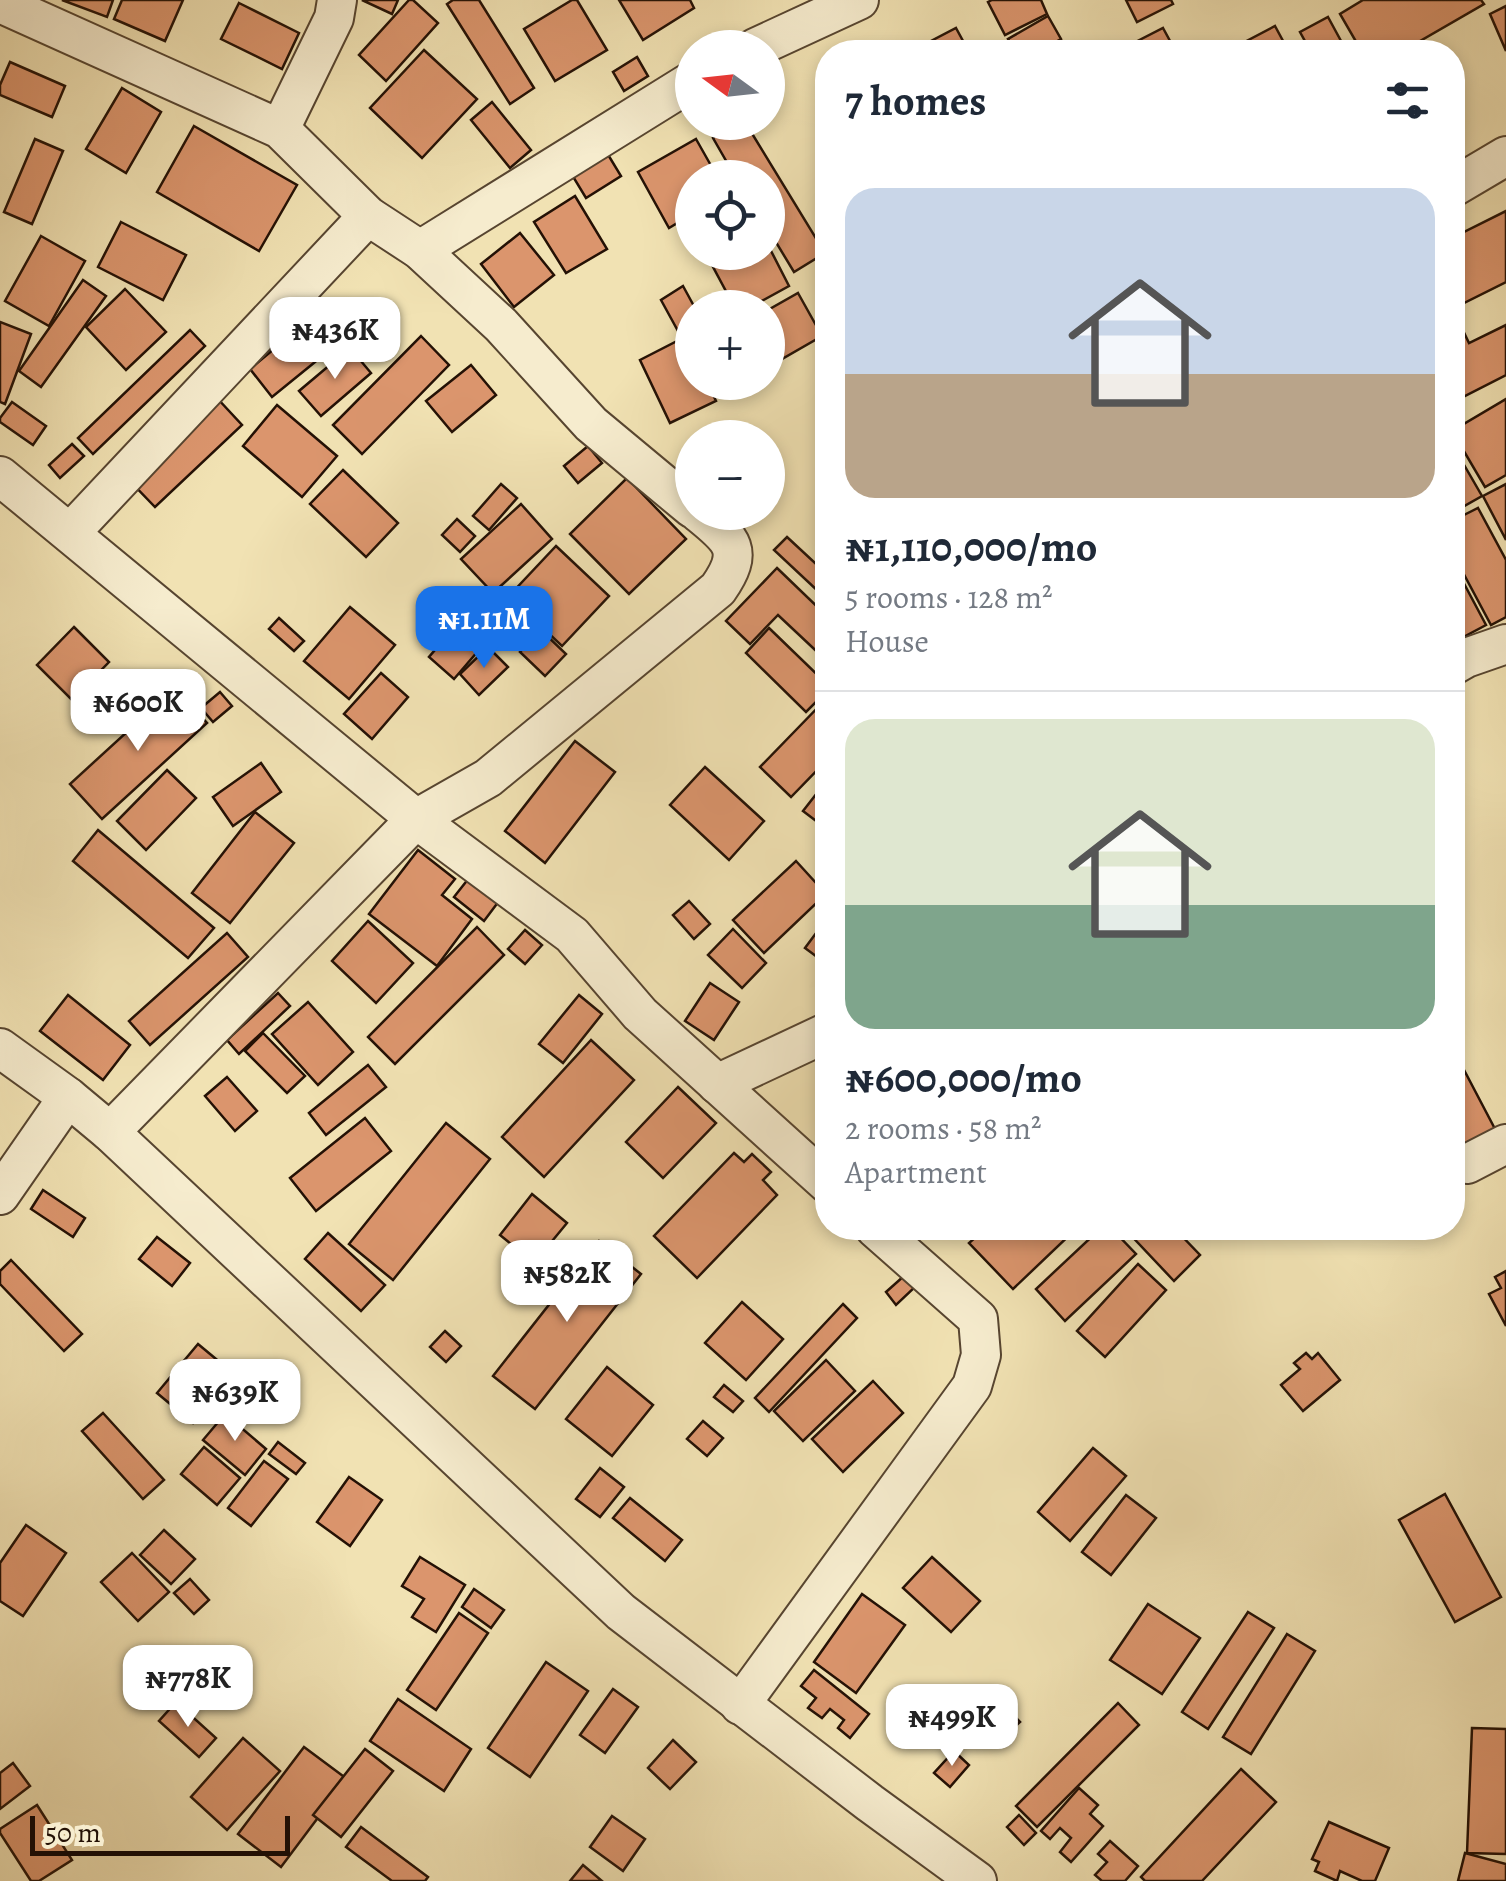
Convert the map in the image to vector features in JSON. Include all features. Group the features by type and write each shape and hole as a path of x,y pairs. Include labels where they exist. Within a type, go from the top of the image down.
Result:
{"street":[{"path":"280,128 334,18 337,0"},
{"path":"785,34 858,0"},
{"path":"0,3 280,128 368,216 420,250 501,325 591,424 675,494"},
{"path":"420,250 675,92"},
{"path":"1465,180 1506,156"},
{"path":"71,532 368,216"},
{"path":"0,476 416,819 572,936 640,1014 815,1172"},
{"path":"110,1132 416,819 488,778 718,589 734,558 728,536 720,530"},
{"path":"1465,659 1506,644"},
{"path":"717,1084 815,1038"},
{"path":"0,1048 110,1132 621,1612 977,1881"},
{"path":"0,1195 68,1098"},
{"path":"1467,1164 1506,1144"},
{"path":"740,1705 972,1386 981,1355 978,1319 889,1240"}],"building":[{"path":"62,0 113,0 107,17"},
{"path":"122,0 183,0 165,41 114,19"},
{"path":"362,0 398,0 392,14"},
{"path":"409,0 438,23 386,81 359,55"},
{"path":"453,0 479,0 534,88 510,104 447,4"},
{"path":"577,0 607,50 555,81 524,29"},
{"path":"619,0 690,0 694,8 643,40"},
{"path":"1041,0 1047,14 1005,35 988,2"},
{"path":"1126,0 1171,0 1173,4 1137,22"},
{"path":"1363,0 1481,0 1484,4 1422,40 1355,40 1340,14"},
{"path":"239,3 299,33 282,69 221,39"},
{"path":"1506,6 1506,51 1490,14"},
{"path":"1048,16 1061,39 1009,40"},
{"path":"1328,17 1340,40 1304,40 1300,32"},
{"path":"1275,26 1283,40 1248,40"},
{"path":"956,28 962,40 933,40"},
{"path":"1163,28 1170,40 1140,40"},
{"path":"424,50 477,99 422,158 370,108"},
{"path":"637,57 648,76 624,91 613,72"},
{"path":"10,62 65,86 52,117 0,95"},
{"path":"122,88 161,112 126,173 86,149"},
{"path":"492,102 531,150 510,168 471,120"},
{"path":"194,126 297,185 259,251 157,192"},
{"path":"35,139 63,151 32,224 4,212"},
{"path":"694,140 708,160 675,160 675,224 669,228 638,172"},
{"path":"714,140 756,140 768,160 726,160"},
{"path":"604,148 621,176 586,198 569,170"},
{"path":"785,188 815,237 815,259 794,272 785,257"},
{"path":"575,196 607,249 566,273 534,222"},
{"path":"1506,211 1506,282 1465,302 1465,232"},
{"path":"121,222 186,255 163,300 98,267"},
{"path":"520,233 554,275 514,307 481,264"},
{"path":"41,236 85,261 49,326 5,301"},
{"path":"715,270 781,270 789,286 782,290 725,290"},
{"path":"83,280 106,296 41,387 19,371"},
{"path":"125,289 166,332 126,370 86,327"},
{"path":"675,291 675,326 661,300"},
{"path":"798,293 815,323 815,340 785,357 785,300"},
{"path":"0,322 31,334 5,404 0,402"},
{"path":"1506,325 1506,375 1465,396 1465,335 1469,343"},
{"path":"190,330 205,346 93,454 78,438"},
{"path":"292,334 315,362 272,397 250,369"},
{"path":"421,336 449,365 362,454 333,425"},
{"path":"675,342 675,400 716,401 670,423 640,360"},
{"path":"350,348 371,373 321,416 299,391"},
{"path":"471,365 496,395 452,432 426,401"},
{"path":"217,398 242,425 155,507 129,480"},
{"path":"1506,399 1506,475 1485,487 1465,453 1465,423"},
{"path":"12,402 46,426 33,445 0,422"},
{"path":"277,405 337,456 302,497 243,446"},
{"path":"72,444 84,456 60,478 49,465"},
{"path":"588,446 602,463 578,483 564,466"},
{"path":"1465,467 1482,496 1465,506"},
{"path":"343,470 398,523 366,557 310,504"},
{"path":"627,478 686,539 629,594 570,534"},
{"path":"501,484 517,498 489,530 473,516"},
{"path":"1506,484 1506,540 1483,496"},
{"path":"521,504 552,539 493,593 461,559"},
{"path":"1478,508 1506,560 1506,617 1491,625 1465,576 1465,514"},
{"path":"457,519 475,536 460,552 442,535"},
{"path":"787,537 815,563 815,588 774,550"},
{"path":"556,546 609,596 562,646 509,596"},
{"path":"777,568 815,605 815,650 778,615 750,644 726,621"},
{"path":"1465,585 1486,625 1465,636"},
{"path":"350,607 395,645 349,699 304,661"},
{"path":"279,618 304,641 294,651 269,629"},
{"path":"459,622 484,644 454,679 429,657"},
{"path":"74,627 109,662 72,700 37,665"},
{"path":"769,628 815,672 815,703 806,712 746,653"},
{"path":"541,630 566,654 545,676 520,652"},
{"path":"488,647 508,667 479,695 460,674"},
{"path":"381,673 408,697 372,739 344,714"},
{"path":"175,688 207,723 102,819 70,784"},
{"path":"220,692 232,706 213,722 201,708"},
{"path":"815,710 815,772 791,797 760,767"},
{"path":"575,741 615,772 545,863 505,831"},
{"path":"261,763 281,792 233,826 213,797"},
{"path":"705,767 764,821 729,860 670,805"},
{"path":"167,770 196,798 146,850 117,821"},
{"path":"815,796 815,820 803,811"},
{"path":"255,812 294,843 230,923 192,893"},
{"path":"98,830 214,928 188,958 73,861"},
{"path":"418,850 455,879 442,895 472,919 437,966 369,914"},
{"path":"796,861 815,882 815,904 764,953 733,920"},
{"path":"469,878 499,901 484,921 454,897"},
{"path":"689,901 710,924 694,939 673,915"},
{"path":"368,921 413,963 376,1003 332,961"},
{"path":"477,927 504,955 395,1064 368,1037"},
{"path":"733,929 766,963 742,988 708,955"},
{"path":"525,930 542,945 525,964 508,949"},
{"path":"227,933 248,957 150,1045 129,1021"},
{"path":"815,935 815,955 805,948"},
{"path":"710,983 739,1002 714,1040 685,1021"},
{"path":"278,993 290,1006 239,1054 227,1040"},
{"path":"68,995 130,1045 103,1080 40,1031"},
{"path":"579,995 602,1014 563,1063 539,1044"},
{"path":"308,1002 353,1052 318,1085 272,1034"},
{"path":"263,1033 305,1076 287,1093 245,1051"},
{"path":"591,1040 634,1080 544,1177 502,1137"},
{"path":"368,1065 386,1087 326,1135 309,1113"},
{"path":"1465,1072 1495,1129 1465,1145"},
{"path":"227,1077 257,1111 235,1131 205,1096"},
{"path":"678,1087 716,1123 663,1178 626,1142"},
{"path":"365,1118 391,1151 316,1211 290,1178"},
{"path":"446,1123 490,1159 393,1280 349,1244"},
{"path":"734,1153 744,1162 752,1154 771,1172 763,1180 777,1195 697,1278 654,1236"},
{"path":"43,1190 85,1218 73,1237 31,1209"},
{"path":"532,1194 567,1223 534,1263 500,1235"},
{"path":"328,1233 385,1285 361,1311 305,1259"},
{"path":"157,1237 190,1263 172,1286 139,1259"},
{"path":"972,1240 1064,1240 1013,1289 969,1243"},
{"path":"1088,1240 1123,1240 1136,1254 1065,1321 1036,1289"},
{"path":"1135,1240 1186,1240 1200,1255 1174,1281"},
{"path":"599,1241 641,1274 535,1409 493,1376"},
{"path":"11,1260 82,1334 64,1351 0,1284 0,1271"},
{"path":"1138,1264 1166,1290 1105,1357 1077,1331"},
{"path":"1506,1271 1506,1326 1489,1294 1501,1288 1495,1277"},
{"path":"905,1275 915,1287 896,1305 886,1292"},
{"path":"742,1302 783,1339 746,1380 705,1343"},
{"path":"843,1304 857,1318 769,1412 755,1398"},
{"path":"445,1331 461,1346 446,1362 430,1347"},
{"path":"198,1344 234,1374 193,1423 157,1393"},
{"path":"1306,1353 1312,1359 1318,1353 1340,1380 1303,1411 1281,1385 1300,1369 1294,1363"},
{"path":"826,1360 855,1391 803,1441 774,1411"},
{"path":"607,1367 653,1405 612,1456 566,1419"},
{"path":"873,1381 903,1413 843,1472 812,1439"},
{"path":"724,1385 743,1401 733,1412 714,1397"},
{"path":"103,1413 164,1480 143,1499 82,1431"},
{"path":"225,1414 266,1449 245,1475 203,1440"},
{"path":"703,1421 723,1438 707,1456 687,1439"},
{"path":"278,1442 305,1463 296,1474 269,1454"},
{"path":"204,1447 240,1478 217,1505 181,1474"},
{"path":"1093,1448 1126,1476 1070,1541 1038,1512"},
{"path":"264,1461 288,1479 251,1526 228,1508"},
{"path":"600,1468 624,1487 600,1517 576,1499"},
{"path":"349,1477 382,1500 350,1546 317,1522"},
{"path":"1445,1494 1501,1597 1455,1622 1399,1520"},
{"path":"1126,1495 1156,1518 1111,1575 1082,1552"},
{"path":"630,1498 682,1540 665,1561 613,1518"},
{"path":"26,1525 66,1553 23,1616 0,1601 0,1563"},
{"path":"164,1530 195,1559 171,1584 140,1555"},
{"path":"132,1553 169,1592 138,1621 101,1582"},
{"path":"420,1557 465,1585 436,1632 412,1617 424,1599 402,1586"},
{"path":"932,1557 980,1601 951,1632 903,1588"},
{"path":"190,1579 209,1600 194,1614 174,1593"},
{"path":"474,1589 504,1610 491,1628 462,1607"},
{"path":"862,1594 905,1625 856,1693 814,1662"},
{"path":"1148,1604 1200,1638 1162,1694 1110,1660"},
{"path":"1248,1612 1274,1628 1208,1729 1182,1712"},
{"path":"459,1613 488,1633 436,1710 407,1690"},
{"path":"1287,1634 1315,1651 1251,1754 1223,1737"},
{"path":"546,1662 588,1691 530,1777 488,1748"},
{"path":"814,1670 869,1714 850,1738 838,1728 844,1720 830,1709 822,1718 808,1708 816,1698 801,1686"},
{"path":"987,1687 1020,1722 1004,1736 971,1702"},
{"path":"613,1689 638,1707 605,1753 580,1735"},
{"path":"398,1699 471,1749 444,1791 370,1741"},
{"path":"176,1702 216,1738 199,1757 159,1721"},
{"path":"1118,1703 1139,1725 1037,1827 1016,1806"},
{"path":"1472,1728 1506,1729 1506,1854 1467,1853"},
{"path":"243,1738 280,1771 227,1830 191,1797"},
{"path":"673,1740 696,1762 670,1789 648,1768"},
{"path":"304,1747 347,1779 281,1867 238,1834"},
{"path":"365,1749 393,1771 341,1837 313,1815"},
{"path":"954,1751 969,1765 950,1787 934,1773"},
{"path":"13,1763 30,1786 0,1809 0,1773"},
{"path":"1241,1769 1276,1802 1202,1881 1145,1881 1141,1877"},
{"path":"1079,1788 1098,1805 1090,1814 1103,1826 1071,1862 1060,1852 1071,1838 1060,1828 1050,1839 1041,1831"},
{"path":"37,1805 72,1860 39,1881 31,1881 0,1829"},
{"path":"1019,1815 1036,1833 1024,1845 1007,1827"},
{"path":"612,1816 645,1839 623,1871 590,1847"},
{"path":"1329,1822 1389,1848 1375,1881 1362,1881 1340,1871 1337,1881 1315,1871 1319,1862 1312,1859"},
{"path":"361,1827 428,1877 425,1881 392,1881 346,1847"},
{"path":"1110,1841 1138,1866 1125,1881 1102,1881 1095,1875 1107,1862 1098,1854"},
{"path":"1465,1853 1506,1864 1506,1881 1458,1881"},
{"path":"583,1865 602,1881 570,1881"}]}
